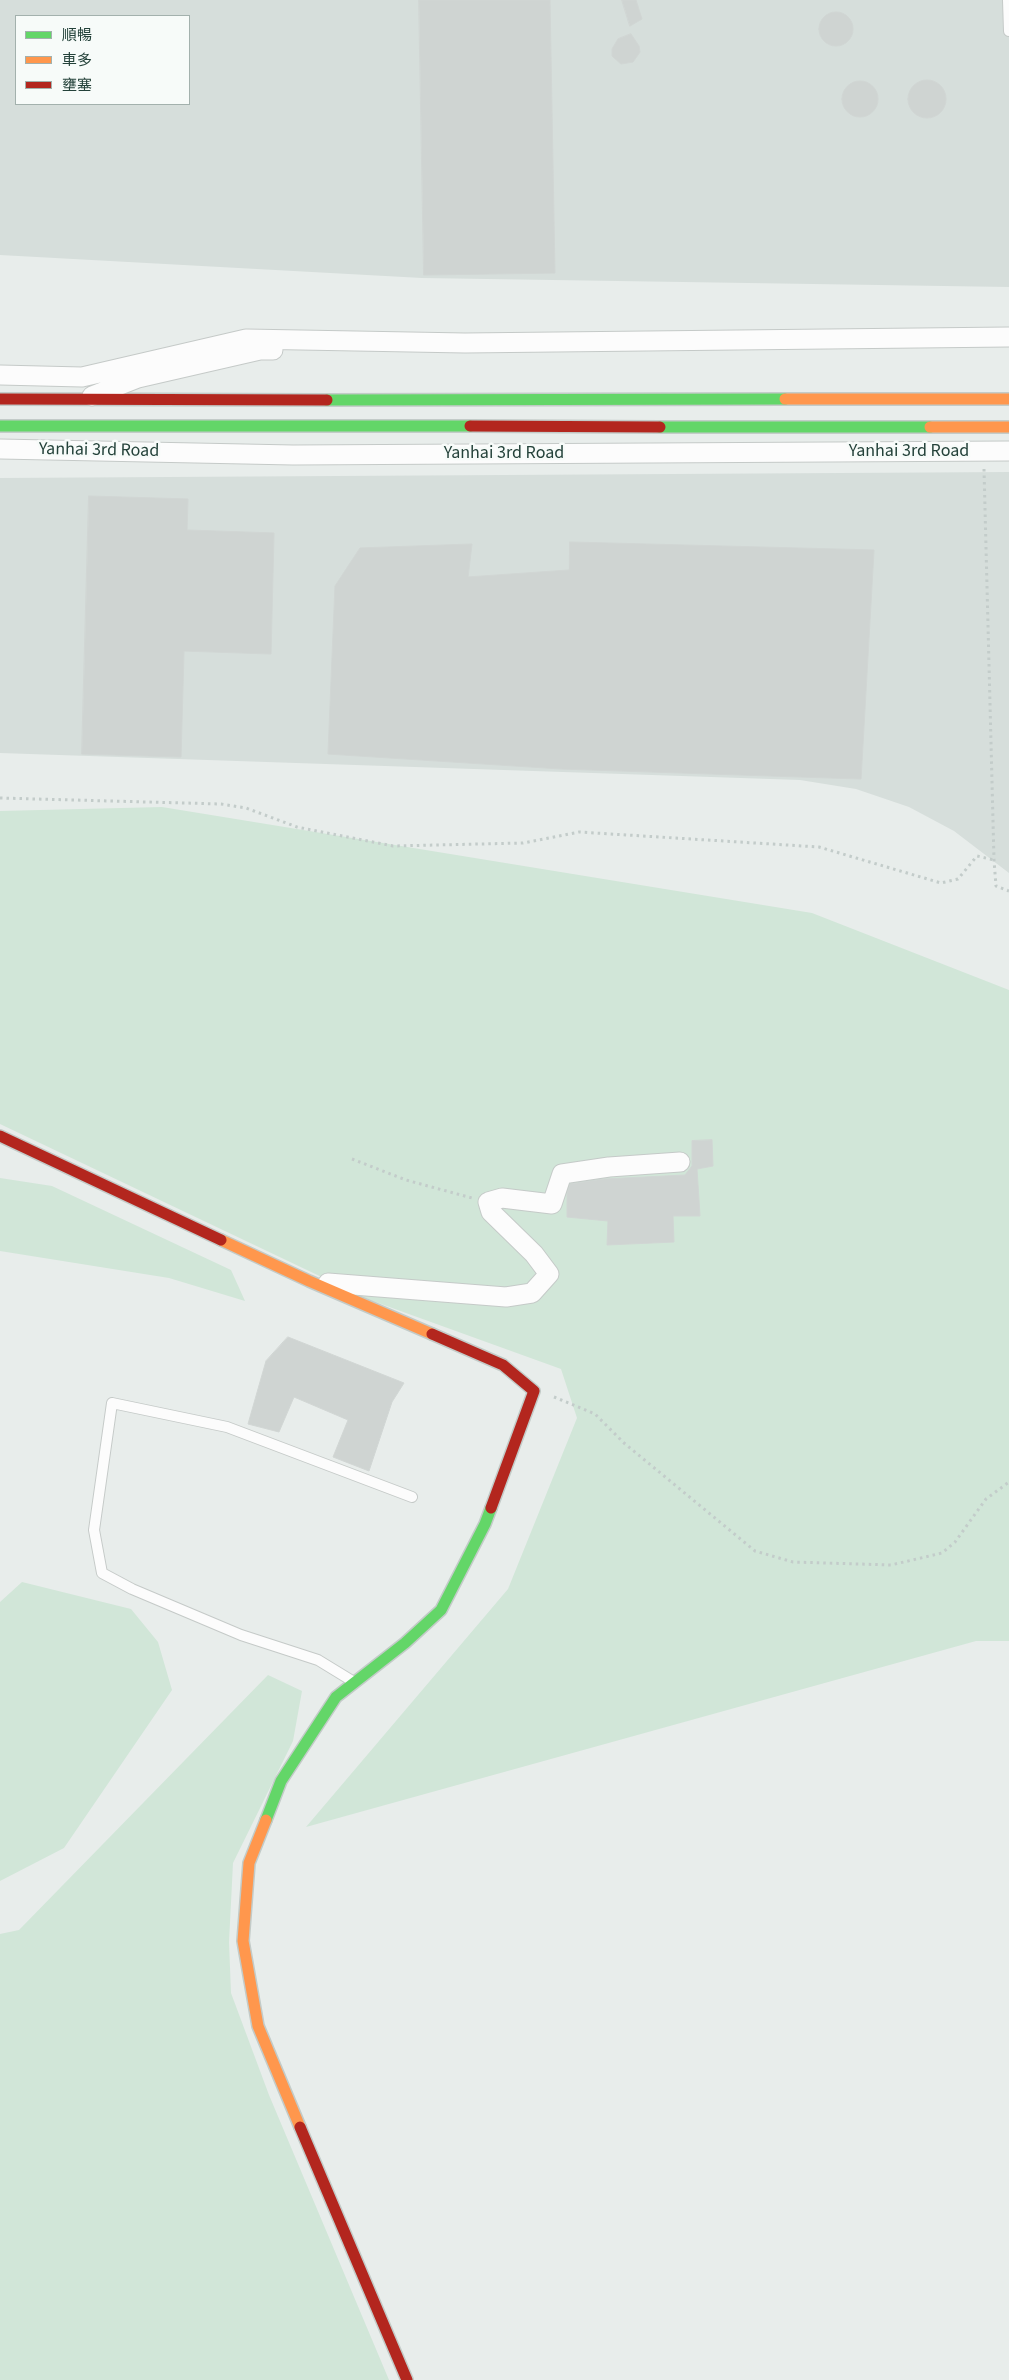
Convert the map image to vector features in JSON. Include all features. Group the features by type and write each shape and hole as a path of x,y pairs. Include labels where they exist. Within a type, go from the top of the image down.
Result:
{"main road":[{"path":"0,399 80,401 1009,399"},
{"name":"Yanhai 3rd Road","path":"0,426 1009,427"},
{"path":"0,1136 309,1281 503,1364 534,1391 485,1524 440,1610 405,1643 336,1696 281,1781 249,1864 243,1941 258,2026 407,2380"}],"street":[{"path":"0,375 82,377 246,339 465,343 1009,337"},
{"path":"82,452 80,401 138,378 260,350 526,354 810,351 834,340"},
{"path":"962,399 962,451"},
{"name":"Yanhai 3rd Road","path":"0,449 312,455 1009,451"},
{"path":"309,1281 506,1297 532,1292 549,1274 534,1254 491,1212 488,1202 502,1198 552,1204 562,1174 609,1167 680,1162"}],"lane":[{"path":"1008,0 1009,31"},
{"path":"355,1682 318,1660 241,1635 132,1589 102,1574 94,1530 112,1403 227,1427 412,1497"}],"path":[{"path":"962,451 985,469 994,860 996,886 1009,891"},
{"path":"0,798 221,804 246,808 297,827 393,846 524,843 579,832 819,847 941,883 958,879 977,856 994,860"},
{"path":"352,1160 406,1180 488,1202"},
{"path":"534,1391 563,1400 595,1414 624,1443 736,1537 755,1551 793,1562 890,1565 942,1553 955,1542 986,1499 1009,1482"}],"shaded area":[{"path":"0,0 1009,0 1009,287 422,278 0,255"},
{"path":"1009,472 1009,873 954,831 909,807 856,789 800,780 0,753 0,478"}],"green space":[{"path":"162,807 812,913 1009,990 1009,1641 976,1641 306,1827 508,1589 577,1418 561,1369 370,1300 0,1124 0,811"},
{"path":"0,1178 52,1186 231,1270 245,1301 169,1278 0,1251"},
{"path":"22,1582 131,1609 158,1642 172,1690 64,1848 0,1881 0,1602"},
{"path":"268,1675 302,1691 293,1741 233,1863 229,1942 231,1993 269,2095 389,2380 0,2380 0,1934 19,1930"}],"building":[{"path":"419,0 550,0 555,273 424,275"},
{"path":"622,0 636,0 642,19 630,26"},
{"path":"836,12 843,13 848,17 852,22 852,36 848,41 843,45 836,46 829,45 824,41 820,36 819,29 820,22 824,17 829,13"},
{"path":"631,34 639,46 640,52 633,62 621,64 612,56 612,49 618,39"},
{"path":"927,80 940,86 946,99 940,112 927,118 914,112 908,99 914,86"},
{"path":"860,81 867,82 873,86 877,92 877,106 873,112 867,116 860,117 853,116 847,112 843,106 842,99 843,92 847,86 853,82"},
{"path":"89,496 188,499 187,530 274,533 271,654 184,651 181,757 82,754"},
{"path":"570,542 874,550 861,779 562,769 328,754 335,586 360,548 472,544 468,577 569,570"},
{"path":"712,1140 713,1166 697,1169 700,1216 673,1216 674,1242 607,1245 608,1221 567,1217 567,1193 570,1184 604,1179 685,1175 692,1166 692,1141"},
{"path":"288,1337 404,1383 392,1402 369,1471 333,1457 348,1420 294,1397 279,1432 248,1424 266,1361"}],"traffic: fast":[{"path":"327,400 785,399"},
{"path":"0,426 470,426"},
{"path":"660,427 930,427"},
{"path":"266,1820 281,1781 336,1697 405,1643 441,1610 485,1524 491,1508"}],"traffic: slow":[{"path":"785,399 1009,399"},
{"path":"930,427 1009,427"},
{"path":"221,1240 309,1281 432,1334"},
{"path":"266,1820 249,1863 243,1941 258,2026 300,2127"}],"traffic: jam":[{"path":"0,399 327,400"},
{"path":"470,426 660,427"},
{"path":"0,1136 221,1240"},
{"path":"432,1334 503,1365 534,1391 491,1508"},
{"path":"300,2127 407,2380"}]}
